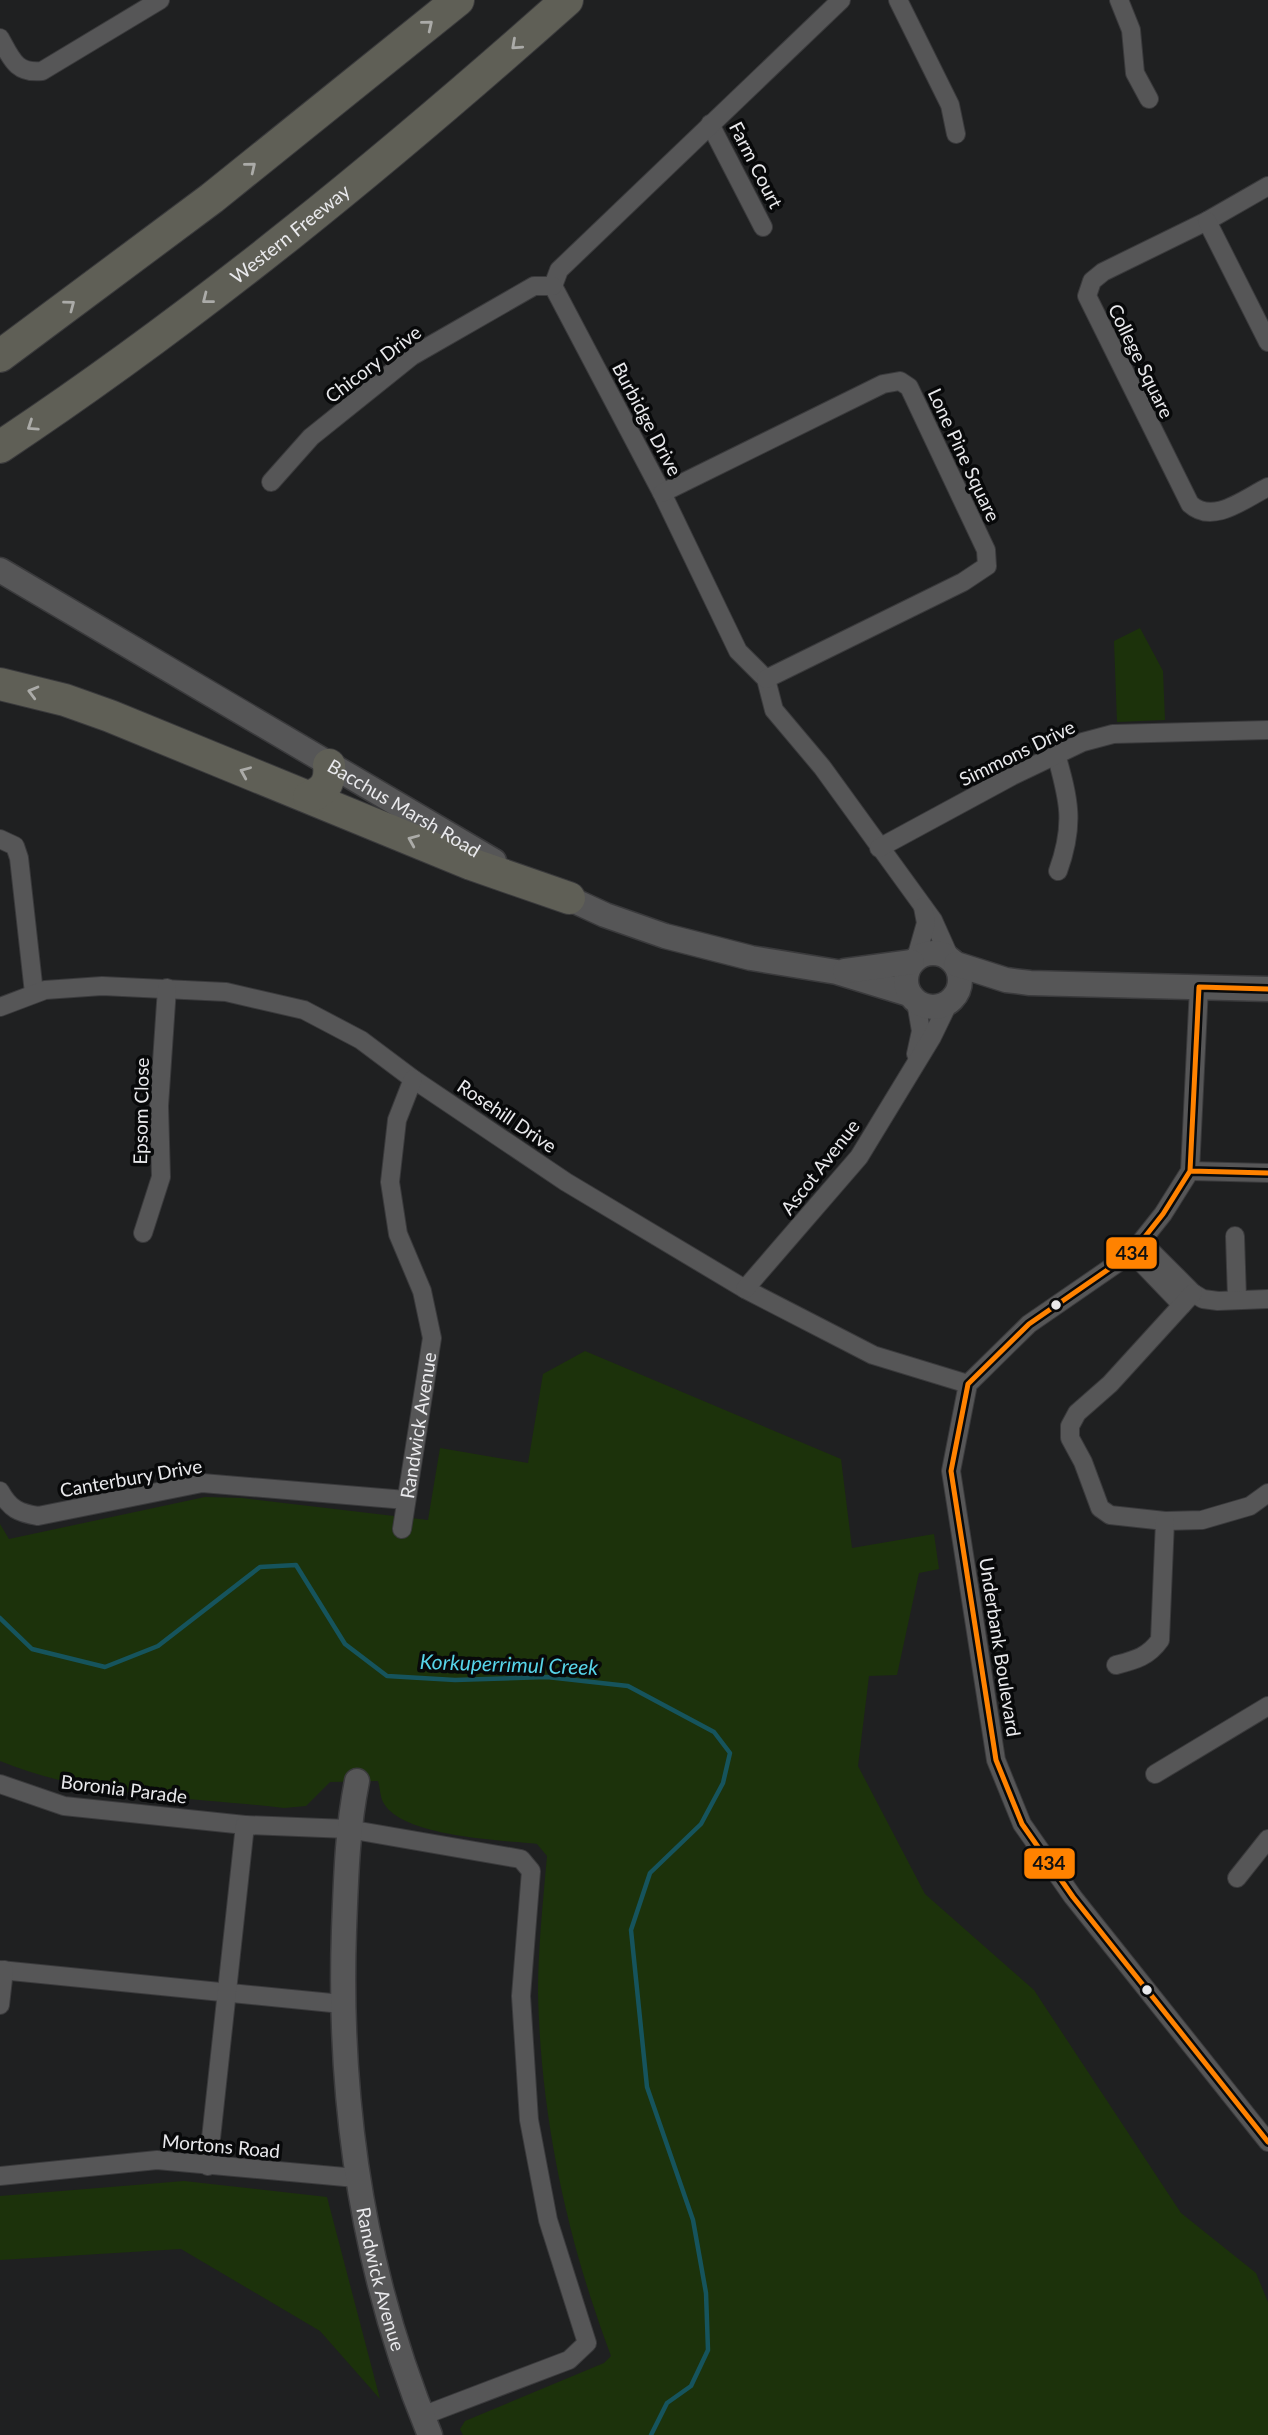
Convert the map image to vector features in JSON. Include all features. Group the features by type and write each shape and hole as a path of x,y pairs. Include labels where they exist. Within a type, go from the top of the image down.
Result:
{"highway":[{"path":"0,356 212,198 458,0"},
{"name":"Western Freeway","path":"0,447 207,300 472,83 567,0"},
{"path":"0,684 65,700 110,716 471,864 569,898"},
{"path":"309,797 325,787 330,775 329,765"}],"main road":[{"name":"Bacchus Marsh Road","path":"0,570 498,863 605,915 708,948 837,972 912,998"},
{"path":"1030,983 932,1008 912,998 905,978 914,960 933,952 1006,980 1030,983 1268,989"},
{"name":"Bacchus Marsh Road","path":"837,972 914,960"},
{"path":"951,1001 961,982 953,961"},
{"name":"Randwick Avenue","path":"357,1781 348,1829 342,2004 349,2120 356,2178 383,2298 426,2425"}],"street":[{"path":"0,38 14,65 28,73 42,71 160,0"},
{"path":"553,285 559,270 841,0"},
{"path":"898,0 950,105 956,134"},
{"path":"1119,0 1131,30 1135,73 1149,99"},
{"name":"Farm Court","path":"710,124 764,227"},
{"path":"1268,186 1207,221 1268,342"},
{"name":"College Square","path":"1207,221 1103,272 1092,281 1087,296 1190,504 1206,514 1216,513 1268,487"},
{"name":"Chicory Drive","path":"271,482 311,437 412,356 534,286 553,285"},
{"name":"Burbidge Drive","path":"553,285 662,493 738,651 766,679 774,710 822,767 923,907 953,961"},
{"name":"Lone Pine Square","path":"662,493 883,384 900,381 909,387 986,550 987,566 963,582 766,679"},
{"name":"Simmons Drive","path":"879,848 1056,754 1113,734 1268,732"},
{"path":"1056,754 1071,821 1069,842 1058,871"},
{"path":"0,839 15,846 19,858 34,993"},
{"path":"914,960 923,941 923,907"},
{"name":"Rosehill Drive","path":"0,1007 34,993 102,986 226,992 304,1010 361,1040 413,1079 566,1182 745,1289 873,1356 968,1384"},
{"name":"Epsom Close","path":"143,1233 161,1177 159,1106 167,988"},
{"path":"968,1384 1029,1324 1137,1248 1190,1171 1199,988"},
{"path":"912,998 921,1031 915,1061"},
{"name":"Ascot Avenue","path":"745,1289 859,1157 951,1001"},
{"name":"Randwick Avenue","path":"402,1529 432,1338 422,1291 398,1234 390,1182 397,1120 413,1079"},
{"path":"1190,1171 1268,1173"},
{"path":"1235,1236 1237,1298"},
{"path":"1137,1248 1187,1299 1268,1299"},
{"path":"1187,1299 1110,1384 1077,1413 1070,1426 1070,1438 1083,1462 1100,1508 1110,1516 1165,1521 1202,1520 1250,1506 1268,1493"},
{"name":"Underbank Boulevard","path":"968,1384 951,1471 996,1760 1006,1789 1022,1824 1073,1897 1268,2142"},
{"name":"Canterbury Drive","path":"0,1492 7,1504 20,1514 38,1516 202,1483 406,1500"},
{"path":"1116,1665 1139,1660 1160,1640 1165,1521"},
{"path":"1155,1774 1268,1706"},
{"name":"Boronia Parade","path":"0,1784 64,1806 245,1825 348,1829 521,1859 531,1871 522,1996 528,2120 548,2220 587,2343 569,2360 426,2425"},
{"path":"208,2166 245,1825"},
{"path":"1237,1878 1268,1839"},
{"path":"0,2005 2,1970 342,2004"},
{"name":"Mortons Road","path":"0,2176 157,2160 356,2178"}],"green space":[{"path":"1140,628 1163,671 1165,720 1117,722 1114,641"},
{"path":"585,1351 841,1459 852,1548 934,1534 939,1569 919,1573 897,1675 869,1676 858,1766 925,1894 1034,1990 1181,2213 1256,2273 1268,2302 1268,2435 463,2435 460,2429 465,2421 604,2363 611,2356 581,2268 569,2223 544,2087 538,1994 547,1856 537,1844 454,1835 410,1823 393,1814 383,1802 378,1781 330,1782 306,1806 284,1808 103,1789 33,1773 0,1761 0,1524 9,1539 205,1497 242,1498 428,1520 440,1448 528,1463 543,1374"},
{"path":"184,2181 327,2197 380,2399 320,2331 181,2249 0,2260 0,2196"}],"waterway":[{"name":"Korkuperrimul Creek","path":"0,1618 32,1649 105,1667 158,1646 260,1567 296,1565 345,1644 387,1676 455,1680 547,1677 628,1686 714,1732 730,1753 723,1783 701,1824 650,1873 631,1930 647,2087 693,2220 706,2293 708,2350 691,2386 667,2403 651,2435"}],"transit line":[{"name":"434","path":"1268,989 1199,987 1190,1171 1163,1214 1132,1253 1029,1324 968,1384 951,1471 996,1760 1022,1824 1073,1897 1268,2142"},
{"name":"434","path":"1190,1171 1268,1173"}]}
